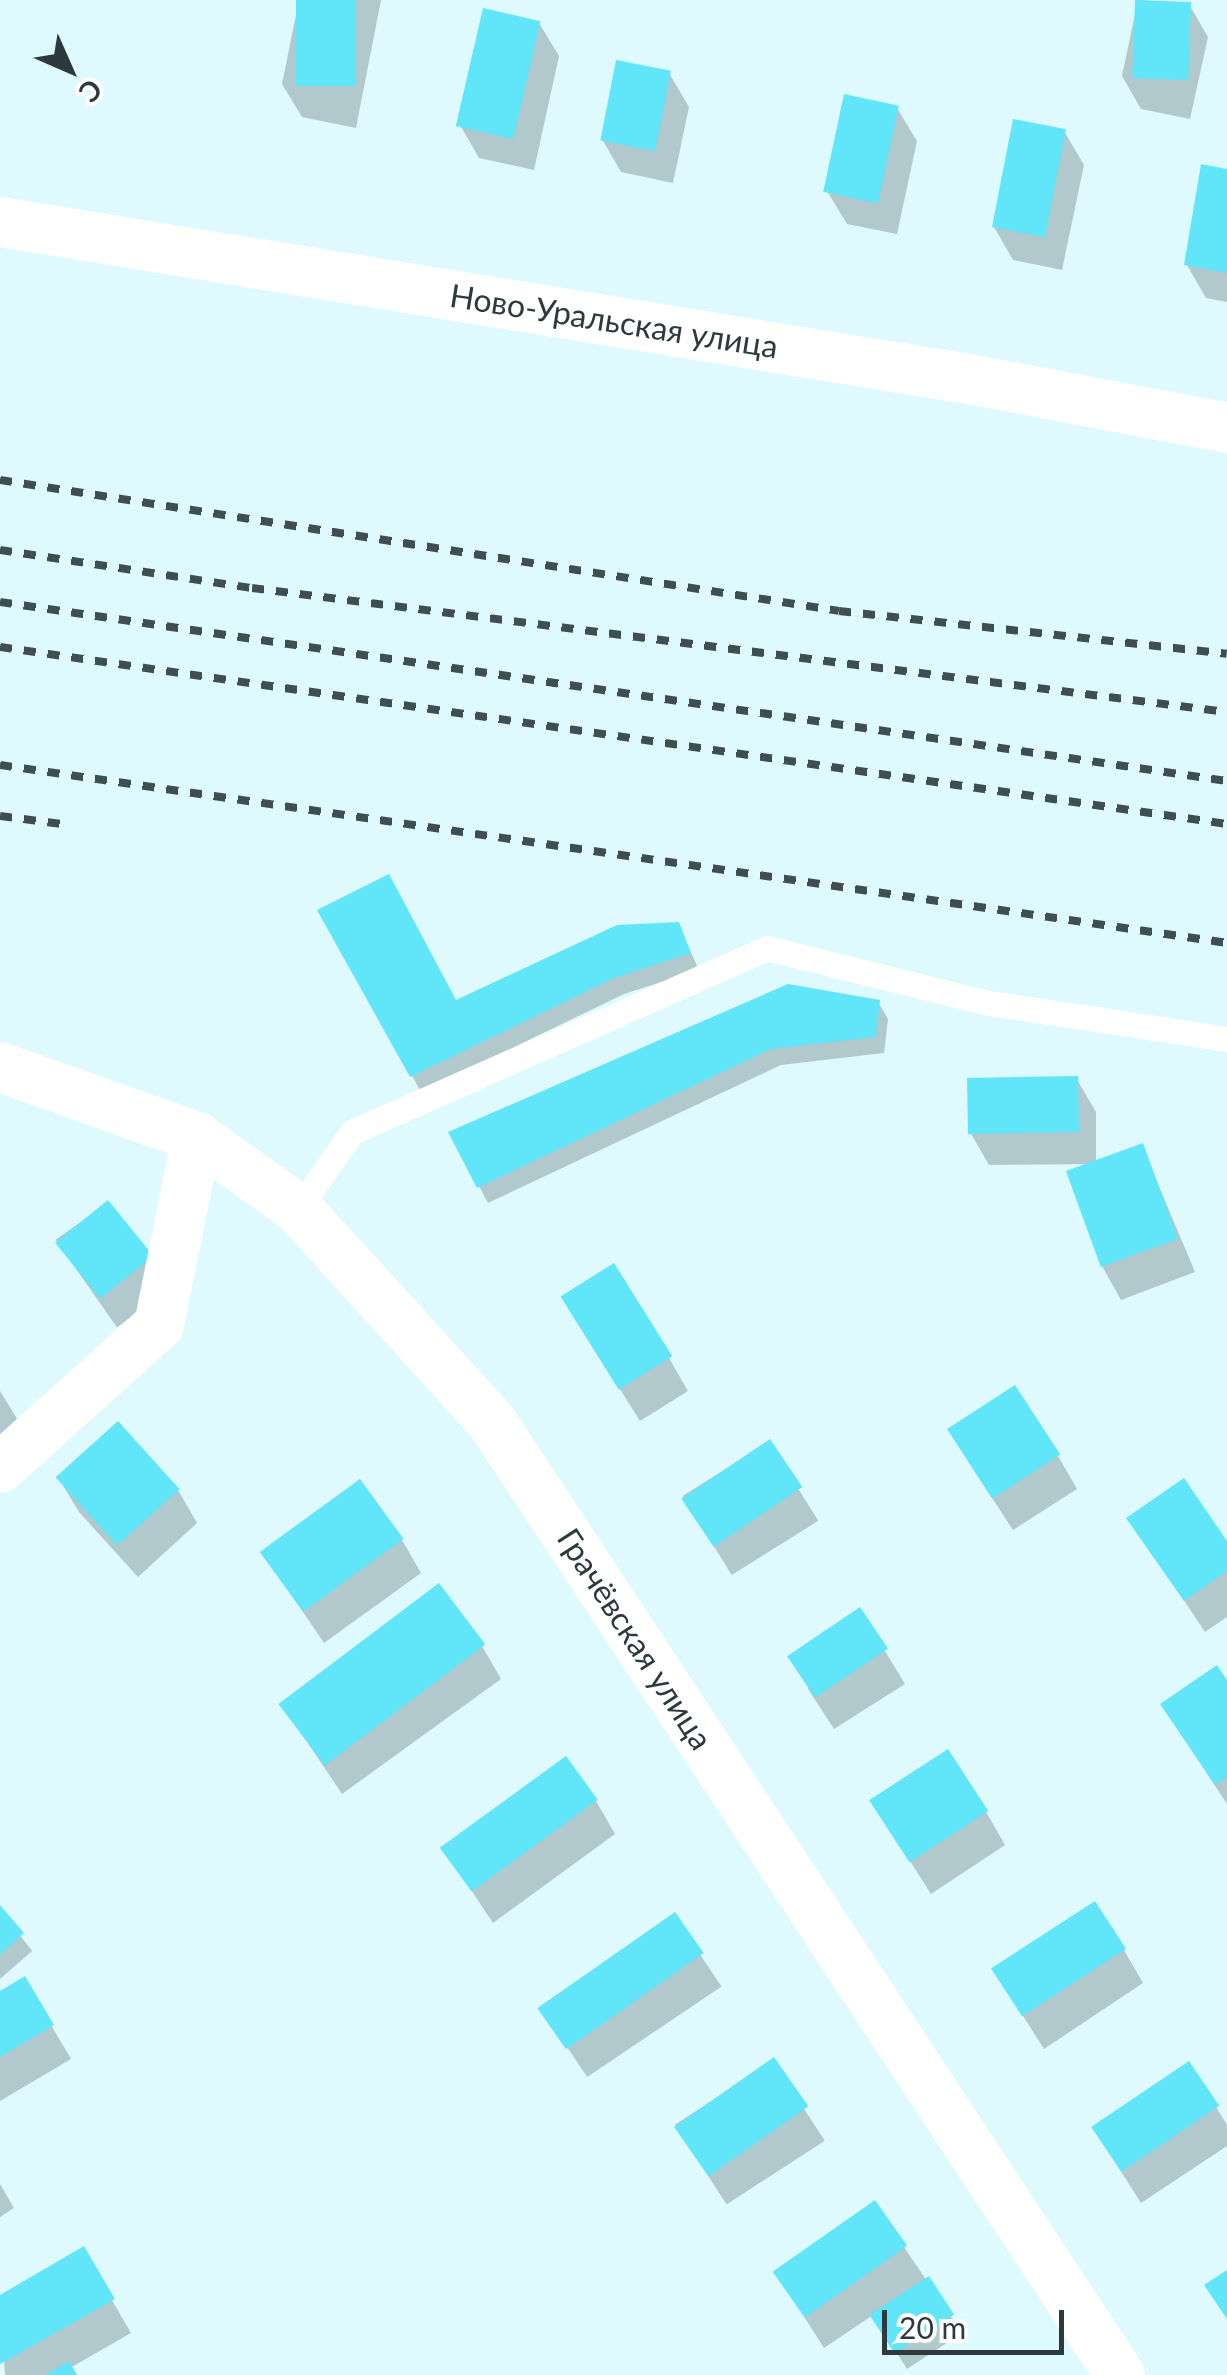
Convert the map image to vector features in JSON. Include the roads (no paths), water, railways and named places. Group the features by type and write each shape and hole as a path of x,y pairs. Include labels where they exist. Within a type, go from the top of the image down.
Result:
{"street":[{"name":"Ново-Уральская улица","path":"0,222 974,380 1227,428"},
{"name":"Грачёвская улица","path":"0,1066 197,1137 298,1209 492,1422 1120,2375"},
{"path":"0,1468 159,1325 197,1137"}],"lane":[{"path":"298,1209 352,1132 766,948 982,1002 1227,1039"}],"railway":[{"path":"0,480 839,611 1227,654"},
{"path":"0,550 252,588 1227,712"},
{"path":"0,602 1227,781"},
{"path":"0,647 1227,824"},
{"path":"0,765 1227,943"},
{"path":"0,816 69,825"}]}
